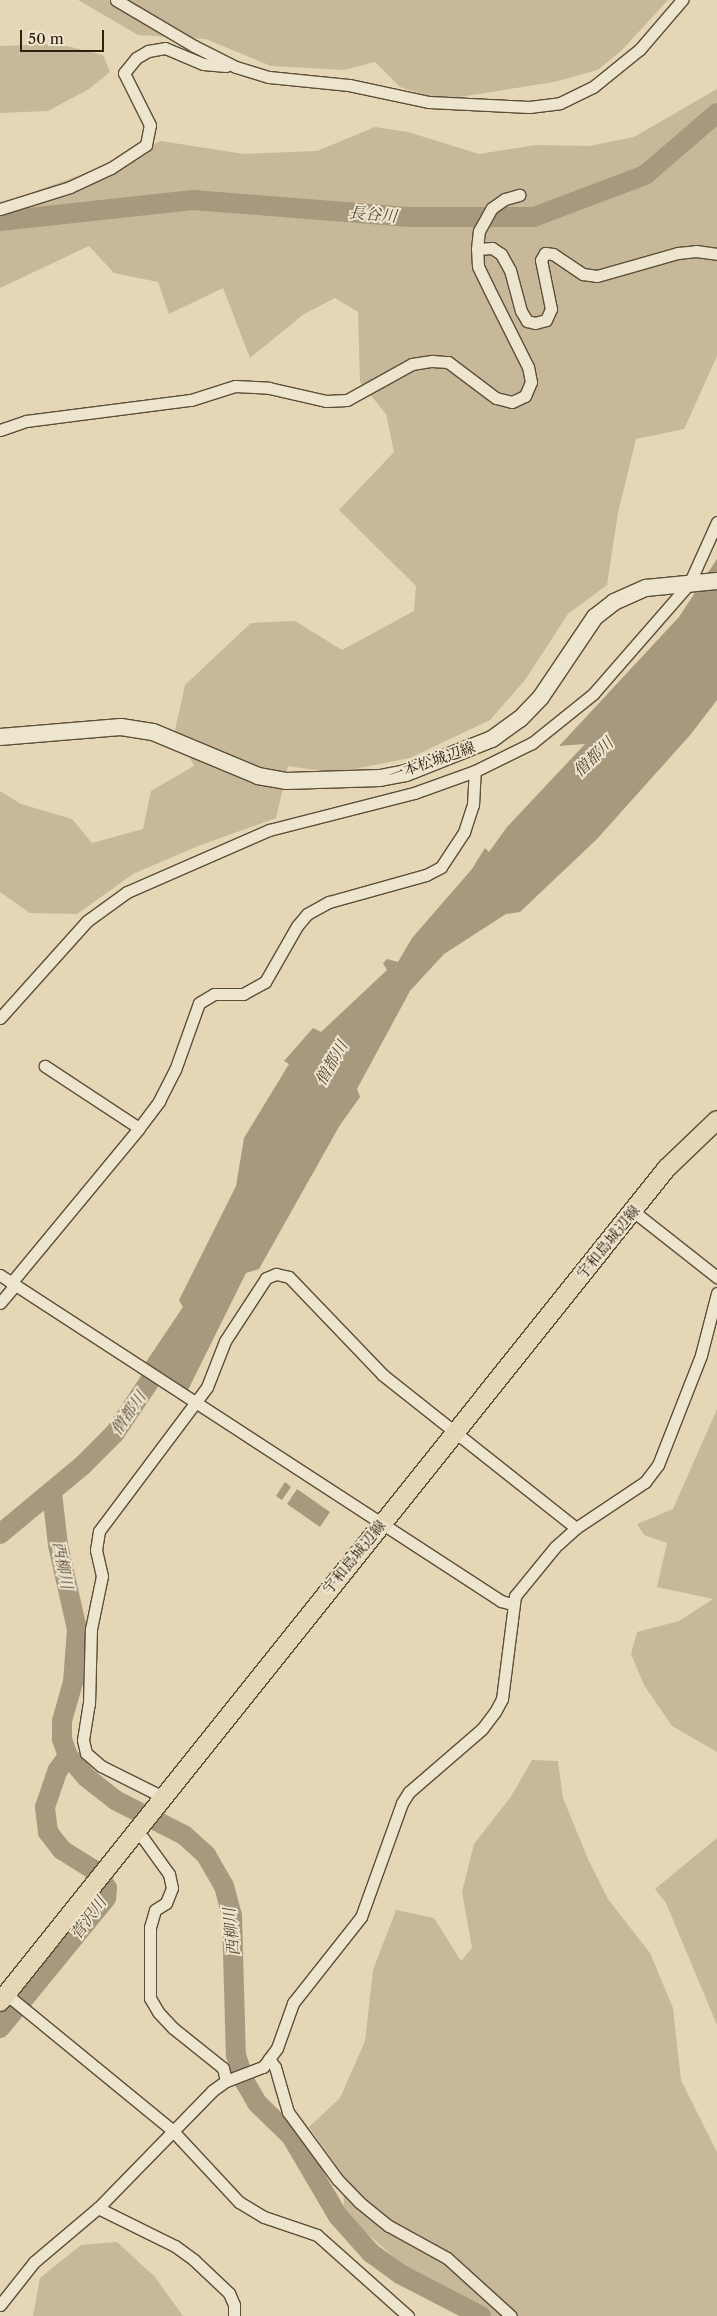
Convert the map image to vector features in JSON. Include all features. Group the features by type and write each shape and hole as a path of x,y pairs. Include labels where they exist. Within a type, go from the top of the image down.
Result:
{"main road":[{"name":"一本松城辺線","path":"0,737 121,727 153,732 258,776 286,781 380,778 406,773 492,739 520,719 541,696 595,617 614,602 646,588 712,581"},
{"name":"宇和島城辺線","path":"3,1998 667,1168 717,1120"}],"street":[{"path":"116,0 236,67"},
{"path":"0,210 70,187 111,168 146,145 150,124 125,78 148,51 165,48 203,64 236,67 269,77 349,85 429,102 502,107 546,106 576,96 609,74 640,48 682,0"},
{"path":"0,430 26,421 191,400 235,386 269,388 326,402 347,400 412,364 432,360 448,362 496,398 512,402 525,396 531,382 528,367 485,281 476,249 479,231 492,208 505,198 520,195"},
{"path":"476,249 492,248 501,254 510,270 520,311 527,320 535,323 546,320 551,309 541,260 545,253 553,254 584,274 598,276 678,254 696,251 717,254"},
{"path":"0,1018 87,921 127,892 269,830 414,793 475,771 532,743 593,694 689,584 717,522"},
{"path":"0,1302 159,1102 175,1070 199,1003 214,994 243,994 265,982 297,926 308,914 329,902 426,875 441,867 464,832 473,805 475,771"},
{"path":"44,1066 139,1128"},
{"path":"633,1212 717,1277"},
{"path":"163,1797 101,1766 86,1754 91,1629 102,1576 96,1550 99,1532 193,1402 207,1387 225,1341 266,1278 276,1274 289,1277 383,1375 576,1528"},
{"path":"0,1275 138,1368 383,1522 501,1601 512,1604"},
{"path":"0,2305 34,2262 98,2208 171,2129 226,2081 263,2067 277,2048 293,2003 362,1917 402,1803 409,1792 482,1728 495,1712 502,1699 512,1604 515,1596 549,1554 576,1528 645,1482 658,1465 702,1355 717,1293"},
{"path":"135,1832 143,1838 169,1874 172,1888 166,1903 155,1910 150,1927 150,1998 158,2012 173,2028 223,2068 226,2081"},
{"path":"3,1998 171,2129 239,2202 264,2216 317,2235 408,2316"},
{"path":"269,2059 276,2067 288,2112 343,2186 389,2226 447,2258 512,2316"},
{"path":"98,2208 175,2246 194,2260 229,2293 234,2304 234,2316"}],"shaded area":[{"path":"78,0 668,0 622,50 598,70 554,82 441,100 400,87 375,62 344,70 271,66 206,39 138,35"},
{"path":"59,44 103,55 110,72 89,89 48,111 0,113 0,46"},
{"path":"717,89 717,356 684,429 636,439 618,513 607,585 568,614 525,680 490,720 410,758 334,773 288,766 276,818 198,846 133,874 77,914 30,913 0,892 0,791 21,804 72,819 92,843 143,829 151,791 194,766 175,730 185,685 251,623 295,621 342,650 414,611 416,586 339,510 394,452 386,414 360,382 358,312 335,298 304,314 250,358 223,288 169,314 158,282 114,273 89,246 0,288 0,204 86,173 161,141 244,154 317,151 375,127 408,132 479,154 536,145 589,146 634,137"},
{"path":"717,1409 717,1752 672,1726 644,1685 631,1654 637,1632 679,1621 713,1599 657,1587 667,1543 644,1535 637,1524 673,1509"},
{"path":"532,1760 558,1761 563,1798 588,1859 608,1899 650,1953 673,2008 681,2080 717,2152 717,2316 490,2316 405,2267 344,2213 343,2175 309,2127 340,2098 365,2041 373,1970 396,1910 434,1918 461,1961 472,1948 462,1892 474,1844 510,1798"},
{"path":"717,1838 717,2025 666,1903 655,1889"},
{"path":"117,2242 155,2277 183,2316 33,2316 40,2278 81,2245"}],"water":[{"path":"717,559 717,700 691,734 597,839 520,912 506,914 444,954 410,991 357,1089 360,1097 340,1125 259,1269 246,1273 188,1390 144,1365 183,1307 179,1300 236,1186 244,1138 289,1064 284,1061 313,1028 321,1032 387,970 383,963 387,959 398,962 412,938 472,869 485,848 489,852 507,827 585,744 559,746 679,617"},
{"path":"285,1482 291,1487 282,1500 276,1496"},
{"path":"297,1489 330,1512 320,1527 287,1504"}],"waterway":[{"name":"長谷川","path":"0,221 193,200 408,217 534,217 645,175 717,113"},
{"name":"僧都川","path":"0,1534 83,1465 115,1433 165,1358"},
{"name":"西柳川","path":"52,1493 58,1545 77,1629 73,1682 62,1721 62,1739 68,1756 86,1777 115,1800 184,1835 206,1855 224,1886 232,1916 236,2055 245,2082 257,2103 291,2136 338,2216 371,2253 400,2274 481,2316"},
{"name":"菅沢川","path":"0,2028 106,1898 107,1888 94,1870 62,1850 48,1832 45,1807 58,1770 68,1756"}]}
